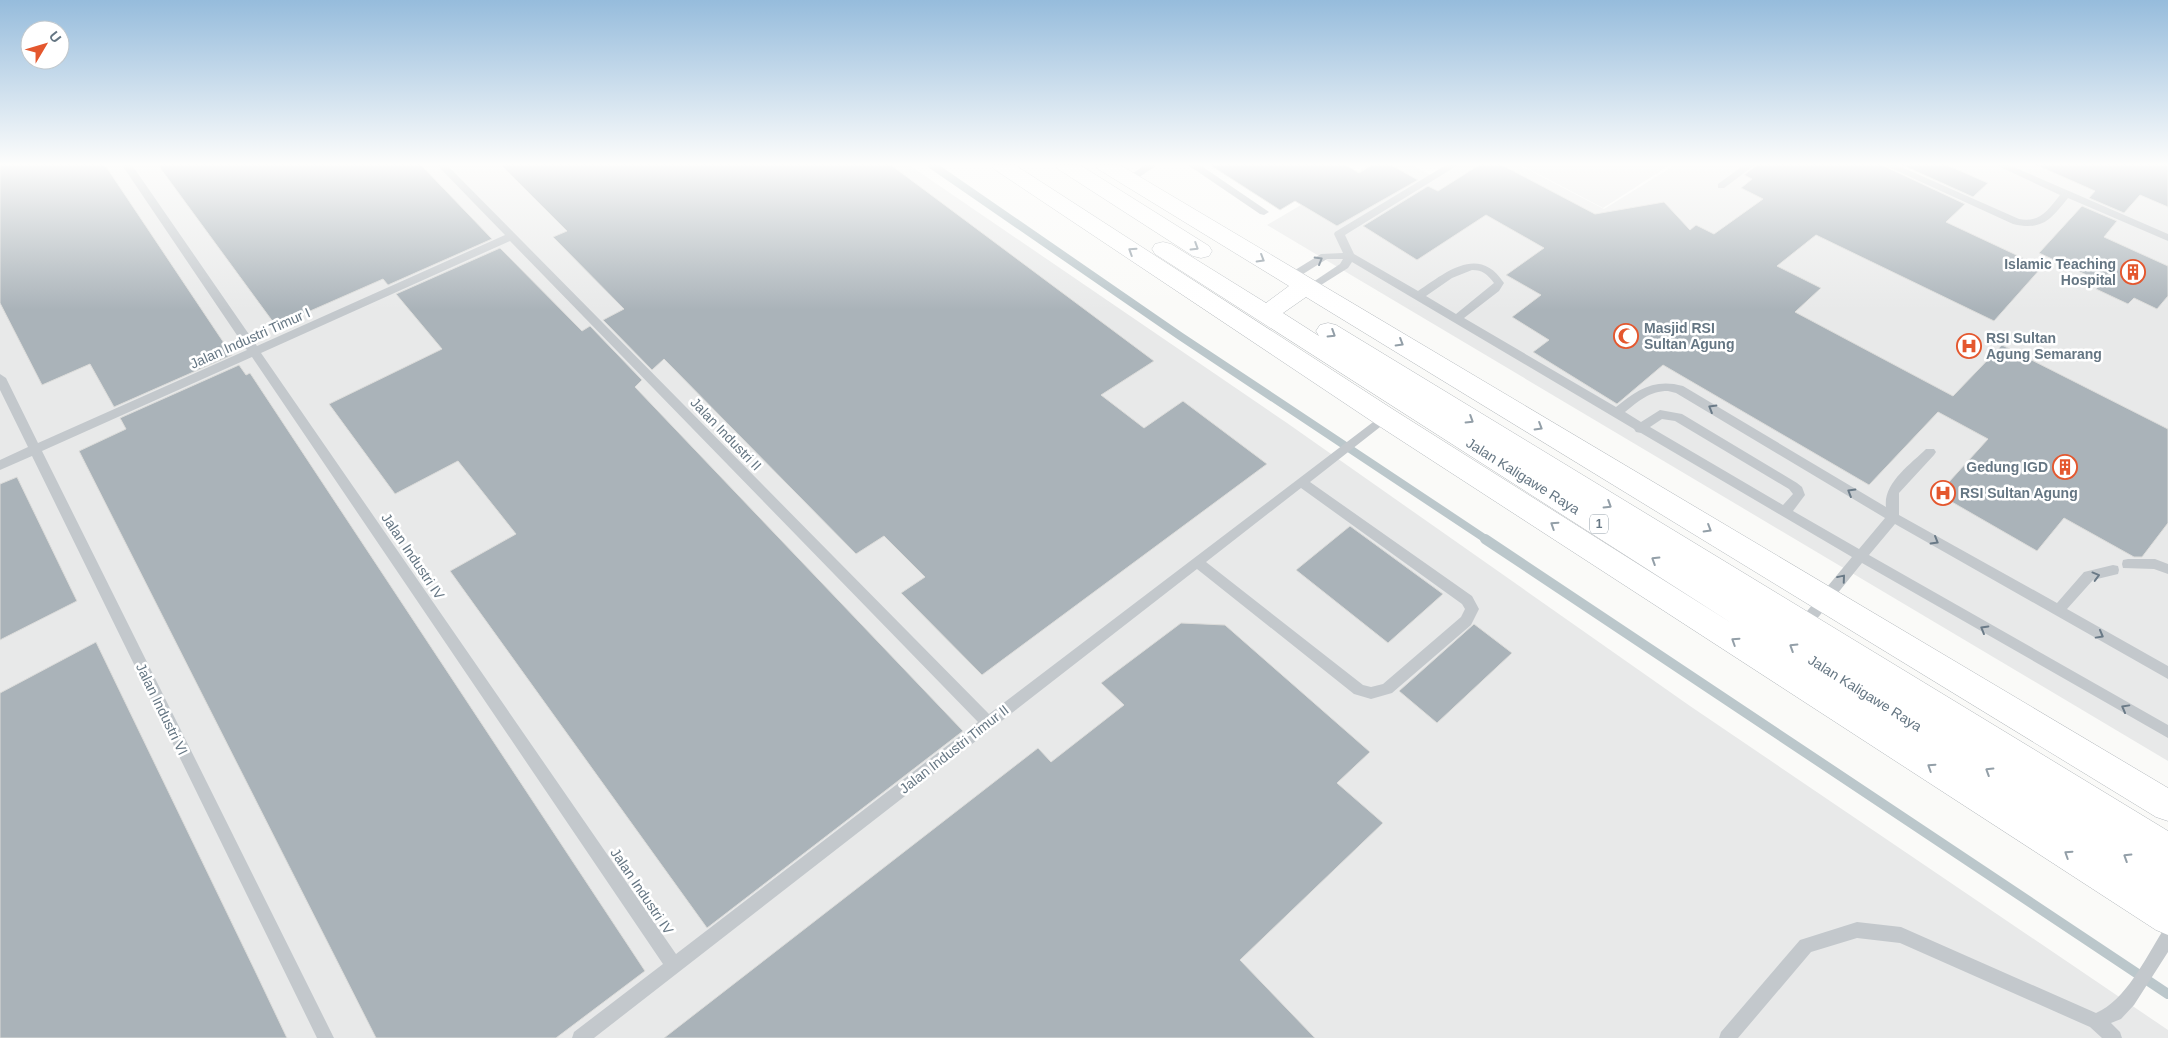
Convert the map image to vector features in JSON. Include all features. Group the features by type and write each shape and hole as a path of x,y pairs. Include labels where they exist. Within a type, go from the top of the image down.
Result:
{"highway":[{"path":"1072,213 1380,422 2168,918"},
{"name":"Jalan Kaligawe Raya","path":"1112,213 1803,626 2168,849"},
{"name":"Jalan Kaligawe Raya","path":"1135,213 1274,309 2168,883"},
{"path":"1185,213 2168,806"},
{"path":"1274,309 1302,284"}],"lane":[{"name":"Jalan Industri IV","path":"160,213 674,965"},
{"name":"Jalan Industri II","path":"490,213 988,723"},
{"path":"1350,256 1339,234 1373,213"},
{"path":"1998,213 2030,226 2039,224 2049,213"},
{"path":"2111,213 2168,238"},
{"name":"Jalan Industri Timur I","path":"0,465 512,236"},
{"path":"1302,284 1325,256 1350,256 1640,429 2168,732"},
{"path":"1302,284 1344,266 1350,256"},
{"path":"1418,296 1460,268 1472,266 1484,268 1495,275 1499,283 1495,289 1456,319"},
{"name":"Jalan Industri VI","path":"0,378 326,1038"},
{"path":"1615,414 1648,388 1663,385 1679,389 1893,517 2168,673"},
{"path":"1640,429 1660,414 1678,417 1798,490 1799,495 1785,512"},
{"name":"Jalan Industri Timur II","path":"580,1038 1380,422"},
{"path":"1803,626 1893,517 1892,497 1896,488 1930,452"},
{"path":"1197,562 1359,690 1370,693 1387,689 1466,621 1472,609 1467,600 1301,482"},
{"path":"2128,564 2155,564 2168,569"},
{"path":"2058,611 2089,576 2113,570"},
{"path":"1727,1038 1806,946 1857,930 1900,935 2096,1021 2114,1038"},
{"path":"2096,1021 2115,1013 2128,999 2168,938"}],"shaded area":[{"path":"0,213 980,213 1287,423 1690,706 2168,1030 2168,1038 0,1038"},
{"name":"RSI Sultan Agung","path":"1287,213 2168,213 2168,761 1267,225"}],"building":[{"path":"0,213 137,213 232,355 114,407 90,364 42,385 0,303"},
{"path":"194,213 467,213 492,239 388,285 383,279 276,326"},
{"path":"549,213 956,213 1154,361 1101,395 1144,428 1183,401 1267,464 982,675 901,593 925,577 884,536 856,554 664,359 652,370 603,320 624,309 553,237 567,231"},
{"path":"1316,213 1359,213 1337,226"},
{"path":"1383,213 1675,213 1690,230 1696,225 1714,234 1743,213 1955,213 1946,222 2042,267 1994,321 1816,235 1777,266 1821,288 1795,312 1953,396 2002,345 2168,429 2168,523 2142,557 2134,557 2064,518 2037,551 1938,494 1988,439 1938,412 1869,485 1663,365 1617,404 1533,352 1549,340 1512,317 1541,295 1506,275 1544,248 1486,215 1417,260 1363,226"},
{"path":"2075,213 2099,213 2117,221 2104,237 2168,266 2168,296 2157,309 2134,298 2128,304 2096,289 2102,282 2039,253"},
{"path":"500,248 582,331 590,326 642,380 635,387 963,731 707,928 450,571 516,534 458,461 395,494 329,404 442,349 396,294"},
{"path":"239,365 246,375 250,373 645,971 556,1038 376,1038 79,451 126,429 120,418"},
{"path":"17,477 77,601 0,640 0,484"},
{"path":"1350,526 1443,594 1388,643 1296,570"},
{"path":"1181,623 1225,625 1370,752 1337,783 1383,823 1240,960 1315,1038 664,1038 1038,748 1051,762 1124,705 1101,683"},
{"path":"1474,624 1512,653 1437,723 1399,691"},
{"path":"96,642 287,1038 0,1038 0,693"}],"waterway":[{"path":"1002,213 1180,336 1487,540"},
{"path":"1485,539 2168,994"}],"place":[{"name":"Islamic Teaching Hospital","path":"2133,272"},
{"name":"Masjid RSI Sultan Agung","path":"1626,336"},
{"name":"RSI Sultan Agung Semarang","path":"1969,346"},
{"name":"Gedung IGD","path":"2065,467"},
{"name":"RSI Sultan Agung","path":"1943,493"}]}
